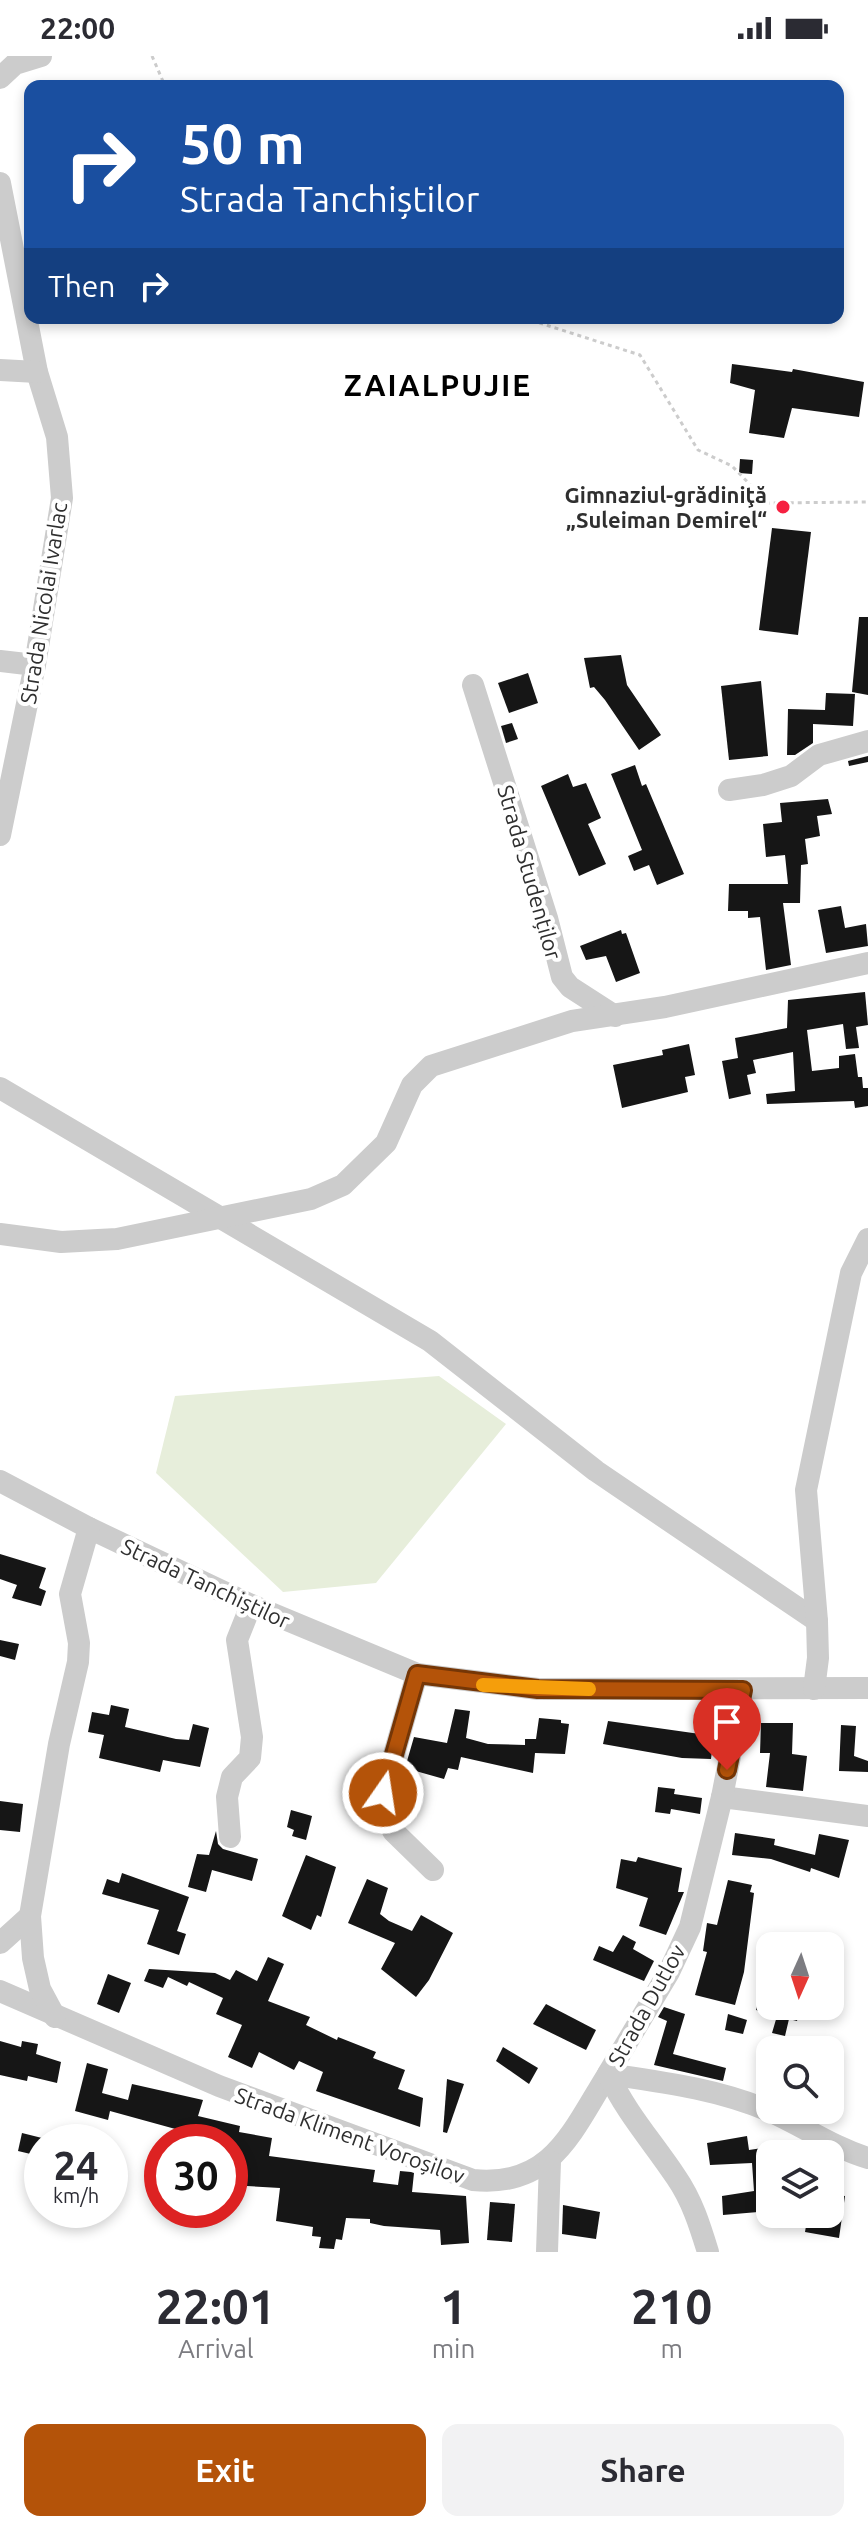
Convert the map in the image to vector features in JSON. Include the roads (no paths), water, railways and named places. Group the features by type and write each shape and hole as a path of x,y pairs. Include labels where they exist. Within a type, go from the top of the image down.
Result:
{"street":[{"path":"0,78 15,64 41,56"},
{"name":"Strada Nicolai Ivarlac","path":"0,183 24,306"},
{"name":"Strada Nicolai Ivarlac","path":"0,835 35,665 62,498 57,437 37,372 28,324"},
{"path":"0,370 37,372"},
{"path":"0,661 35,665"},
{"name":"Strada Studenților","path":"473,685 547,918 562,977 570,987 615,1016"},
{"path":"729,790 763,785 791,776 819,755 868,741"},
{"path":"0,1234 61,1242 117,1239 311,1199 343,1185 386,1143 412,1085 431,1066 548,1028 868,963"},
{"path":"0,1088 430,1341 596,1471 817,1621"},
{"path":"814,1689 817,1621 806,1490 851,1273 868,1239"},
{"name":"Strada Tanchiștilor","path":"0,1481 89,1528 251,1605 417,1674 538,1689 868,1688"},
{"path":"55,2017 40,1989 33,1958 30,1916 59,1744 78,1662 79,1643 70,1594 89,1528"},
{"path":"230,1837 227,1797 232,1777 250,1758 252,1737 237,1640 251,1605"},
{"path":"417,1674 383,1793 393,1831 433,1870"},
{"name":"Strada Dutlov","path":"708,2252 692,2205 676,2177 636,2126 608,2074 669,1972 690,1927 722,1797 743,1690"},
{"path":"722,1797 868,1816"},
{"path":"4,1933 30,1916"},
{"name":"Strada Kliment Voroșilov","path":"0,1991 219,2086 473,2180 500,2183 525,2176 550,2161 608,2074"},
{"path":"608,2074 726,2096 771,2112 816,2138 868,2158"},
{"path":"547,2252 550,2161"}],"place":[{"name":"Gimnaziul-grădiniţă „Suleiman Demirel“","path":"783,507"}],"district":[{"name":"ZAIALPUJIE","path":"438,385"}]}
